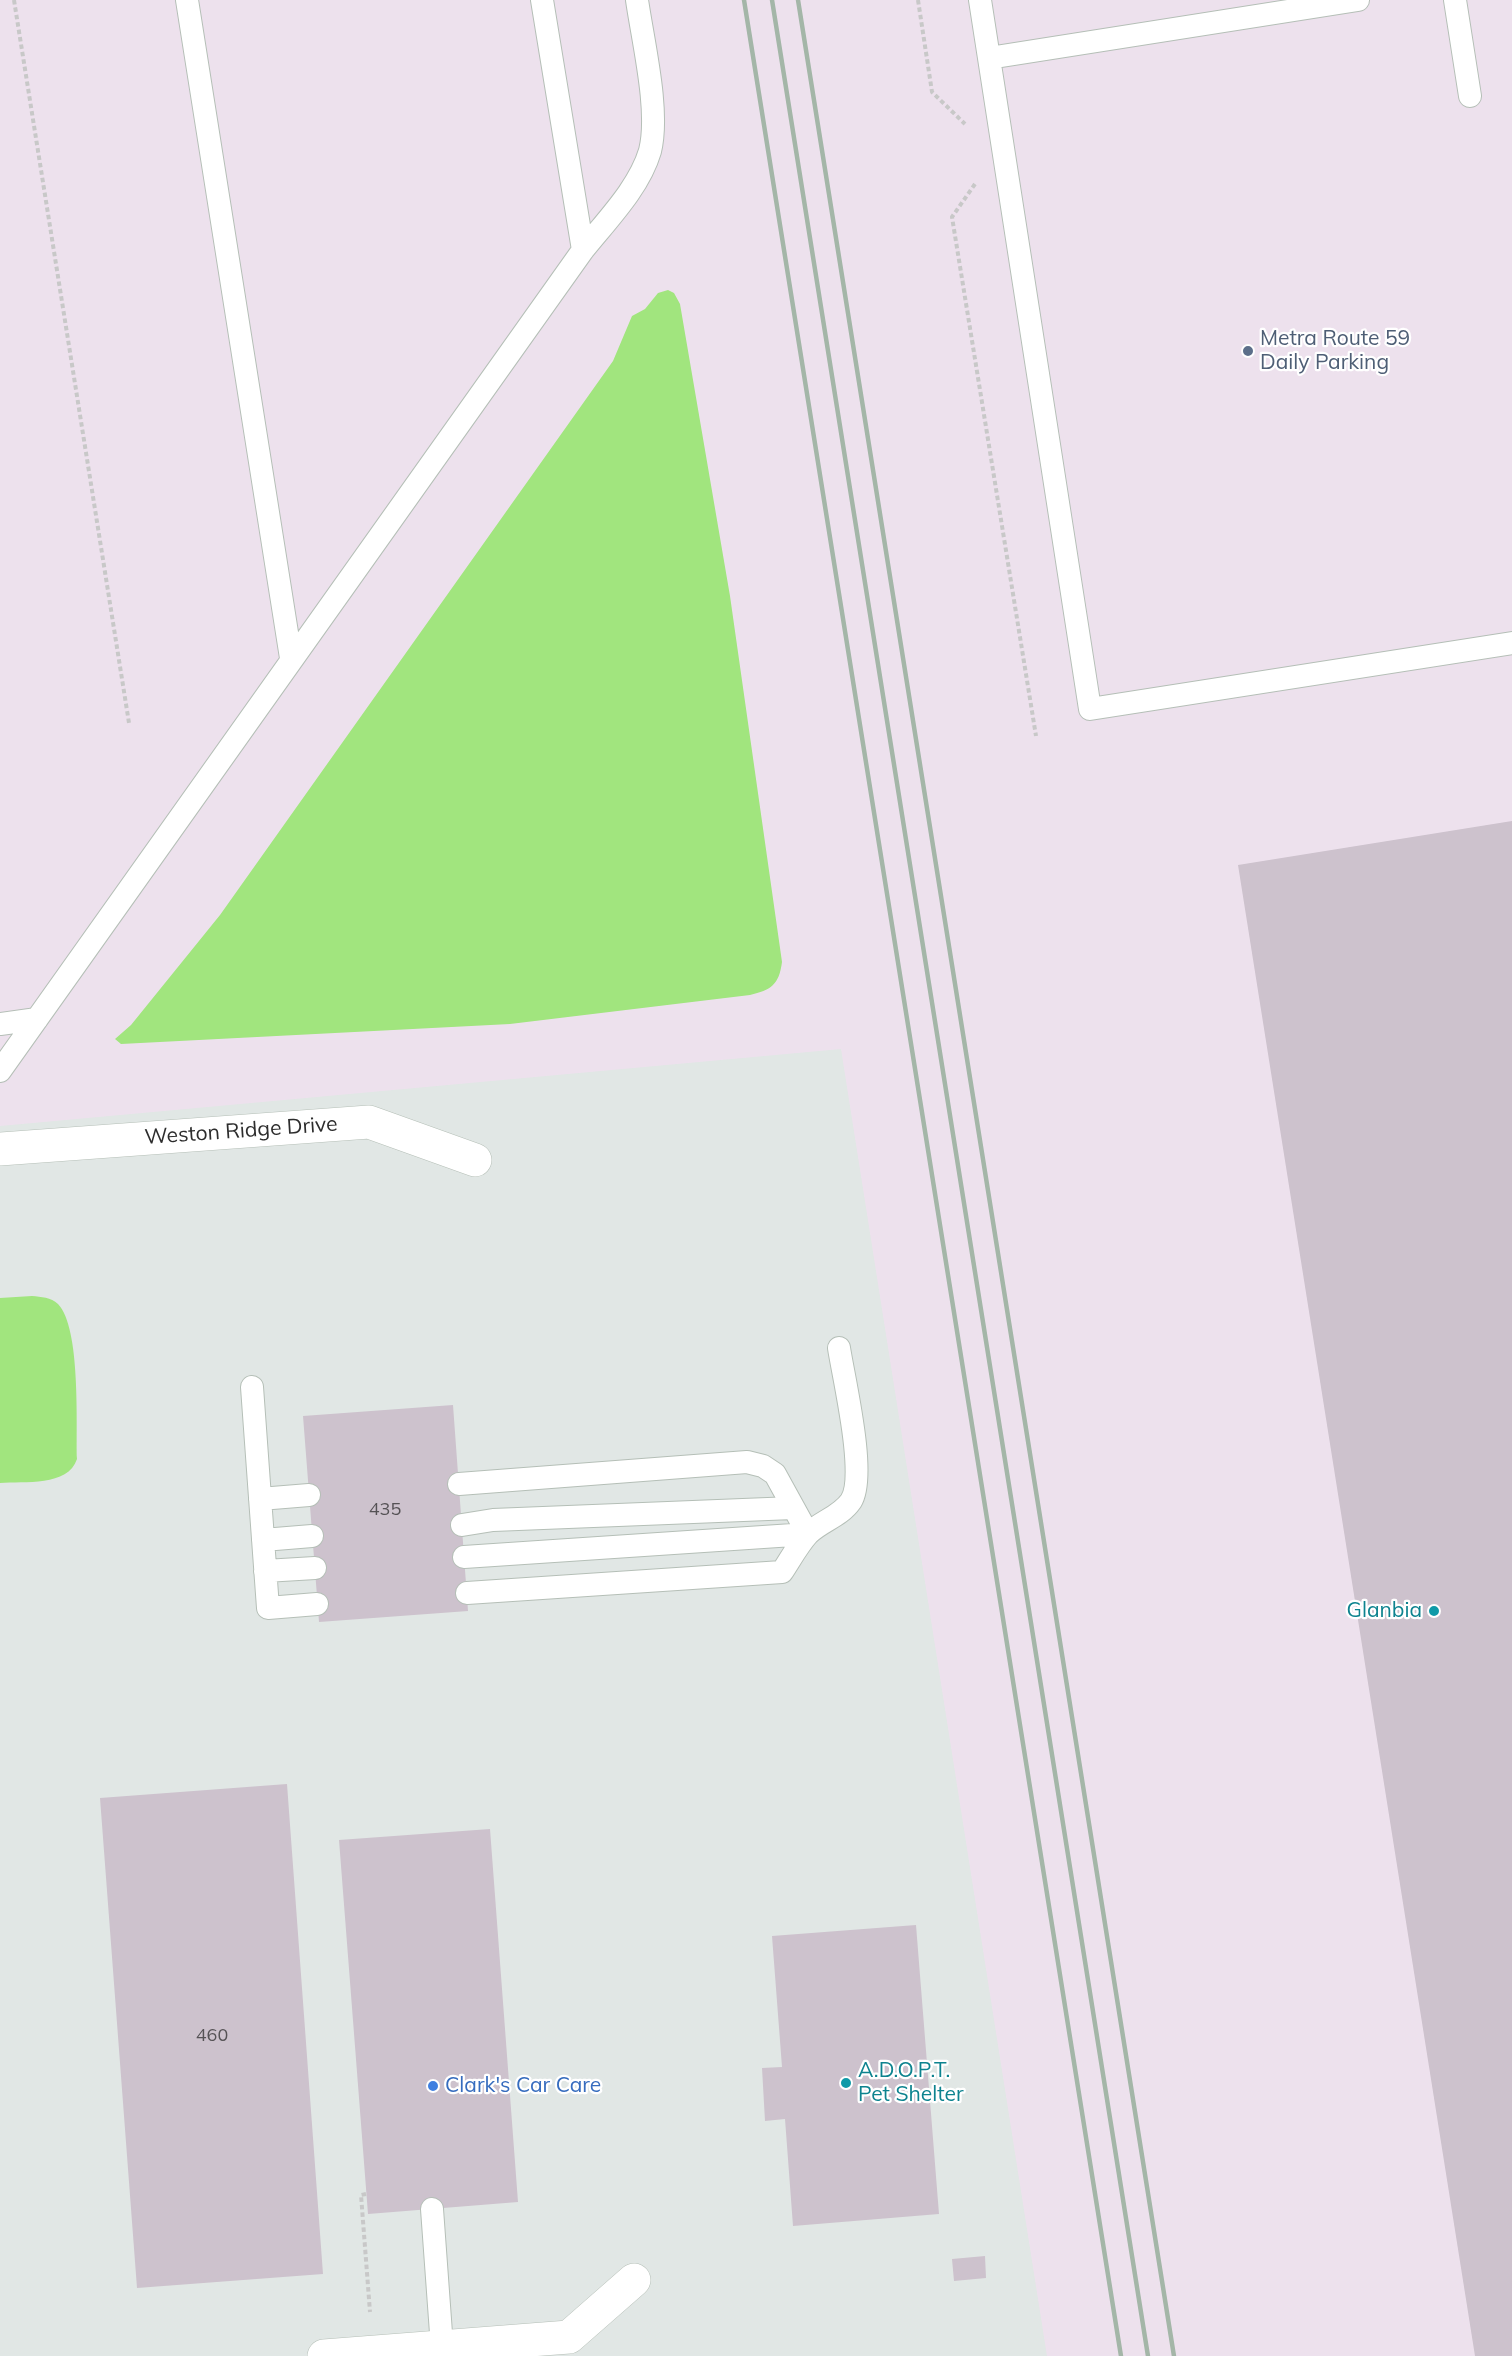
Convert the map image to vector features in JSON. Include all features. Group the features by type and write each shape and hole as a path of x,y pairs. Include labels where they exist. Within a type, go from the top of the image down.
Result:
{"street":[{"name":"Weston Ridge Drive","path":"0,1149 369,1122 476,1160"},
{"path":"324,2356 569,2337 634,2280"}],"lane":[{"path":"187,0 291,658"},
{"path":"542,0 583,250"},
{"path":"0,1071 291,658 583,250 630,189 650,151 653,131 652,106 637,0"},
{"path":"980,0 1090,709 1512,643"},
{"path":"989,58 1358,0"},
{"path":"1455,0 1470,96"},
{"path":"0,1024 37,1018"},
{"path":"467,1593 782,1572 808,1534 835,1518 850,1503 856,1492 858,1467 839,1348"},
{"path":"252,1387 268,1608 317,1604"},
{"path":"459,1484 747,1462 763,1466 775,1474 808,1534"},
{"path":"260,1499 309,1495"},
{"path":"462,1525 493,1521 793,1508"},
{"path":"464,1557 808,1534"},
{"path":"263,1540 312,1536"},
{"path":"265,1571 315,1568"},
{"path":"432,2208 442,2347"}],"path":[{"path":"14,0 129,723"},
{"path":"918,0 932,92 966,124 967,135"},
{"path":"974,176 975,186 952,217 1036,736"},
{"path":"366,2194 361,2195 370,2312"}],"shaded area":[{"path":"668,290 674,293 680,304 730,596 782,962 776,981 769,988 750,995 510,1024 121,1044 115,1039 131,1025 220,915 613,361 632,316 645,309 658,293"},
{"path":"841,1049 1047,2356 0,2356 0,1126"},
{"path":"32,1296 49,1299 58,1304 71,1333 76,1377 77,1459 72,1468 55,1478 33,1482 0,1483 0,1298"}],"building":[{"name":"Glanbia","path":"1512,821 1512,2356 1475,2356 1238,865"},
{"path":"453,1405 468,1611 319,1622 303,1416"},
{"path":"287,1784 323,2274 137,2288 100,1798"},
{"name":"Clark's Car Care","path":"490,1829 518,2202 368,2214 339,1840"},
{"name":"A.D.O.P.T. Pet Shelter","path":"916,1925 939,2214 793,2226 785,2119 765,2121 762,2068 782,2067 772,1936"},
{"path":"985,2256 986,2278 954,2281 952,2259"}],"railway":[{"path":"744,0 1121,2356"},
{"path":"772,0 1148,2356"},
{"path":"798,0 1174,2356"}],"place":[{"name":"Metra Route 59 Daily Parking","path":"1248,351"},
{"name":"Glanbia","path":"1434,1611"},
{"name":"A.D.O.P.T. Pet Shelter","path":"846,2083"},
{"name":"Clark's Car Care","path":"433,2086"}]}
